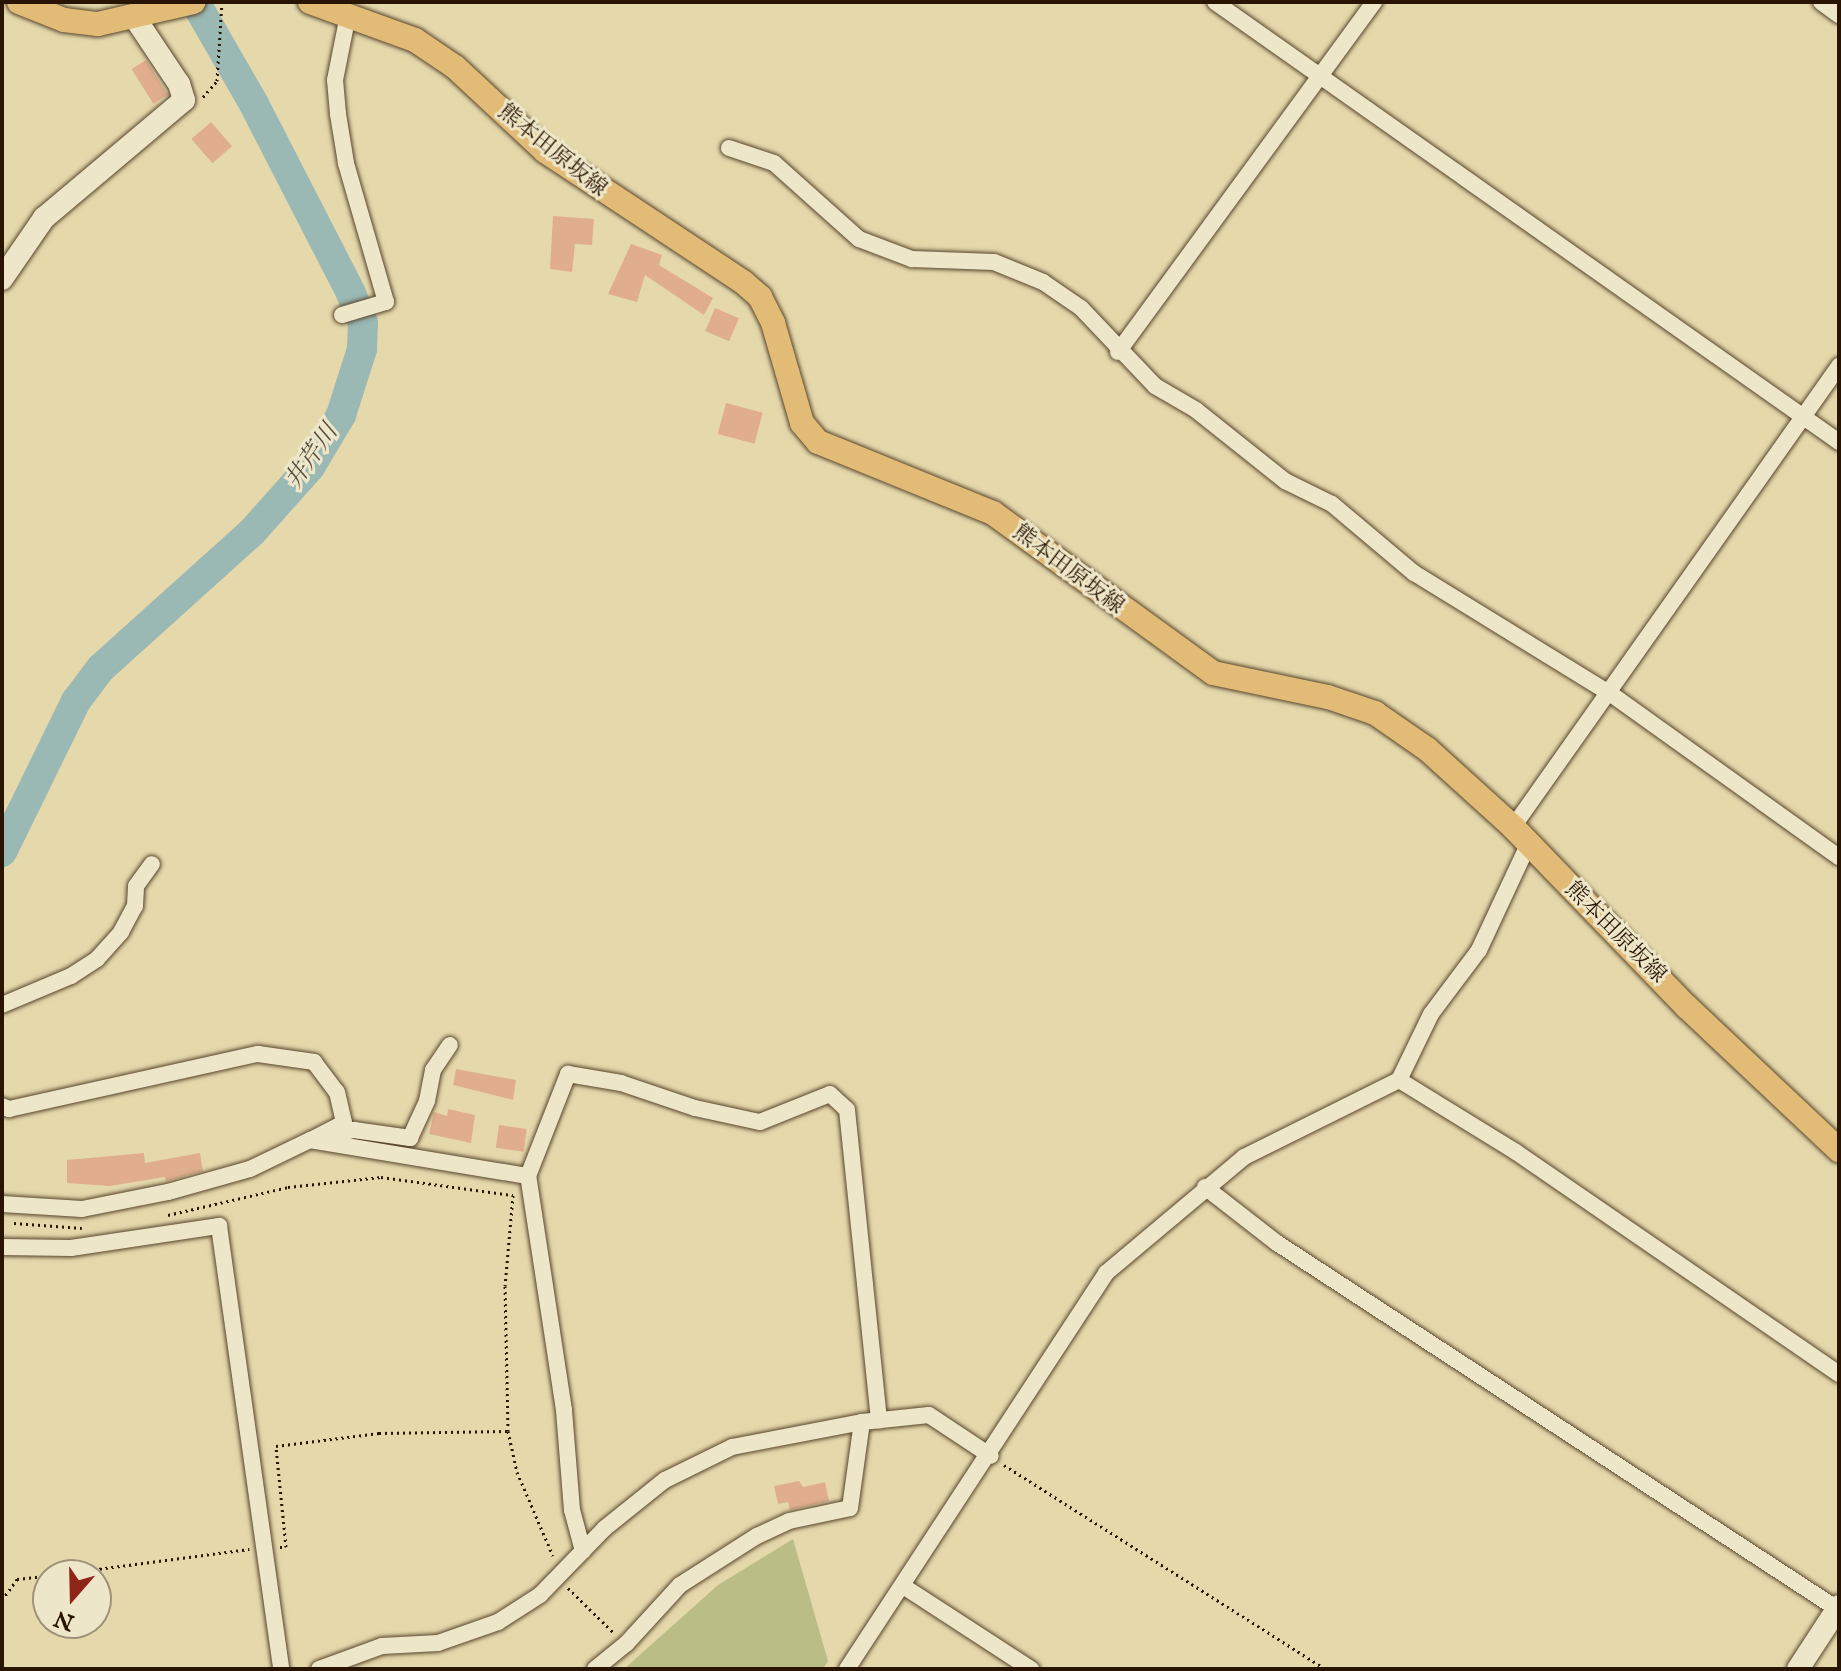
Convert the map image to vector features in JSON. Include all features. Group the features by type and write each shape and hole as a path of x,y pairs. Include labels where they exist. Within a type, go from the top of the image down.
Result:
{"main road":[{"path":"19,2 64,20 98,24 184,5"},
{"name":"熊本田原坂線","path":"310,2 352,9 415,40 455,67 545,151 760,297 802,423 818,442 993,513 1171,647 1213,673 1328,697 1375,713 1427,749 1521,835 1687,1007 1839,1150"}],"street":[{"path":"1215,2 1839,442"},
{"path":"1118,352 1374,2"},
{"path":"1821,2 1839,15"},
{"path":"342,315 386,302 346,163 338,114 335,80 352,9"},
{"path":"2,279 44,218 184,100 179,84 135,18"},
{"path":"729,148 774,163 859,239 912,259 994,262 1043,282 1081,308 1118,352 1155,386 1196,410 1285,481 1332,504 1414,573 1611,694 1839,857"},
{"path":"847,1669 991,1456 1106,1273 1244,1157 1399,1080 1431,1014 1479,950 1521,835 1611,694 1839,366"},
{"path":"2,1005 71,976 97,959 121,932 135,906 136,886 152,864"},
{"path":"310,1140 354,1130 410,1138 427,1101 433,1070 450,1045"},
{"path":"2,1106 9,1109 258,1054 314,1062 337,1092 344,1123 250,1169 168,1192 82,1209 2,1204"},
{"path":"583,1551 572,1510 564,1410 528,1176 568,1074 621,1083 695,1108 760,1122 830,1094 847,1110 879,1420"},
{"path":"1399,1080 1516,1152 1839,1374"},
{"path":"310,1140 528,1176"},
{"path":"1205,1187 1277,1243 1838,1608 1798,1669"},
{"path":"2,1247 71,1248 219,1226 281,1669"},
{"path":"319,1669 382,1646 438,1643 498,1622 540,1595 583,1551 665,1480 732,1447 862,1422 929,1415 991,1456"},
{"path":"595,1669 626,1644 680,1585 757,1536 789,1521 850,1508 862,1422"},
{"path":"903,1586 1031,1669"}],"path":[{"path":"217,81 222,2"},
{"path":"154,1219 288,1187 381,1177 513,1195 505,1301 508,1431 517,1472 553,1557"},
{"path":"2,1222 97,1227"},
{"path":"112,1567 286,1547 276,1446 379,1433 508,1431"},
{"path":"991,1456 1325,1669"},
{"path":"2,1600 17,1579 32,1577"},
{"path":"566,1584 572,1597 626,1644"}],"green space":[{"path":"793,1539 828,1661 823,1669 624,1669 718,1585"}],"building":[{"path":"146,60 168,95 153,104 132,69"},
{"path":"211,122 232,146 212,163 191,139"},
{"path":"553,216 594,219 592,245 575,244 572,272 550,269"},
{"path":"631,244 662,255 659,265 713,298 704,315 645,275 637,302 608,294"},
{"path":"715,308 739,318 729,341 705,331"},
{"path":"726,403 763,413 754,444 718,434"},
{"path":"456,1069 516,1080 513,1100 453,1085"},
{"path":"448,1109 475,1115 471,1143 429,1134 434,1112 447,1116"},
{"path":"499,1125 527,1129 524,1152 496,1148"},
{"path":"144,1153 145,1163 200,1153 203,1171 166,1181 165,1177 110,1186 67,1183 67,1160"},
{"path":"799,1481 803,1487 825,1482 829,1501 790,1510 788,1502 778,1504 774,1486"}],"waterway":[{"name":"井芹川","path":"2,852 76,701 101,668 252,532 310,467 341,415 362,349 363,323 351,293 254,104 195,2"}]}
